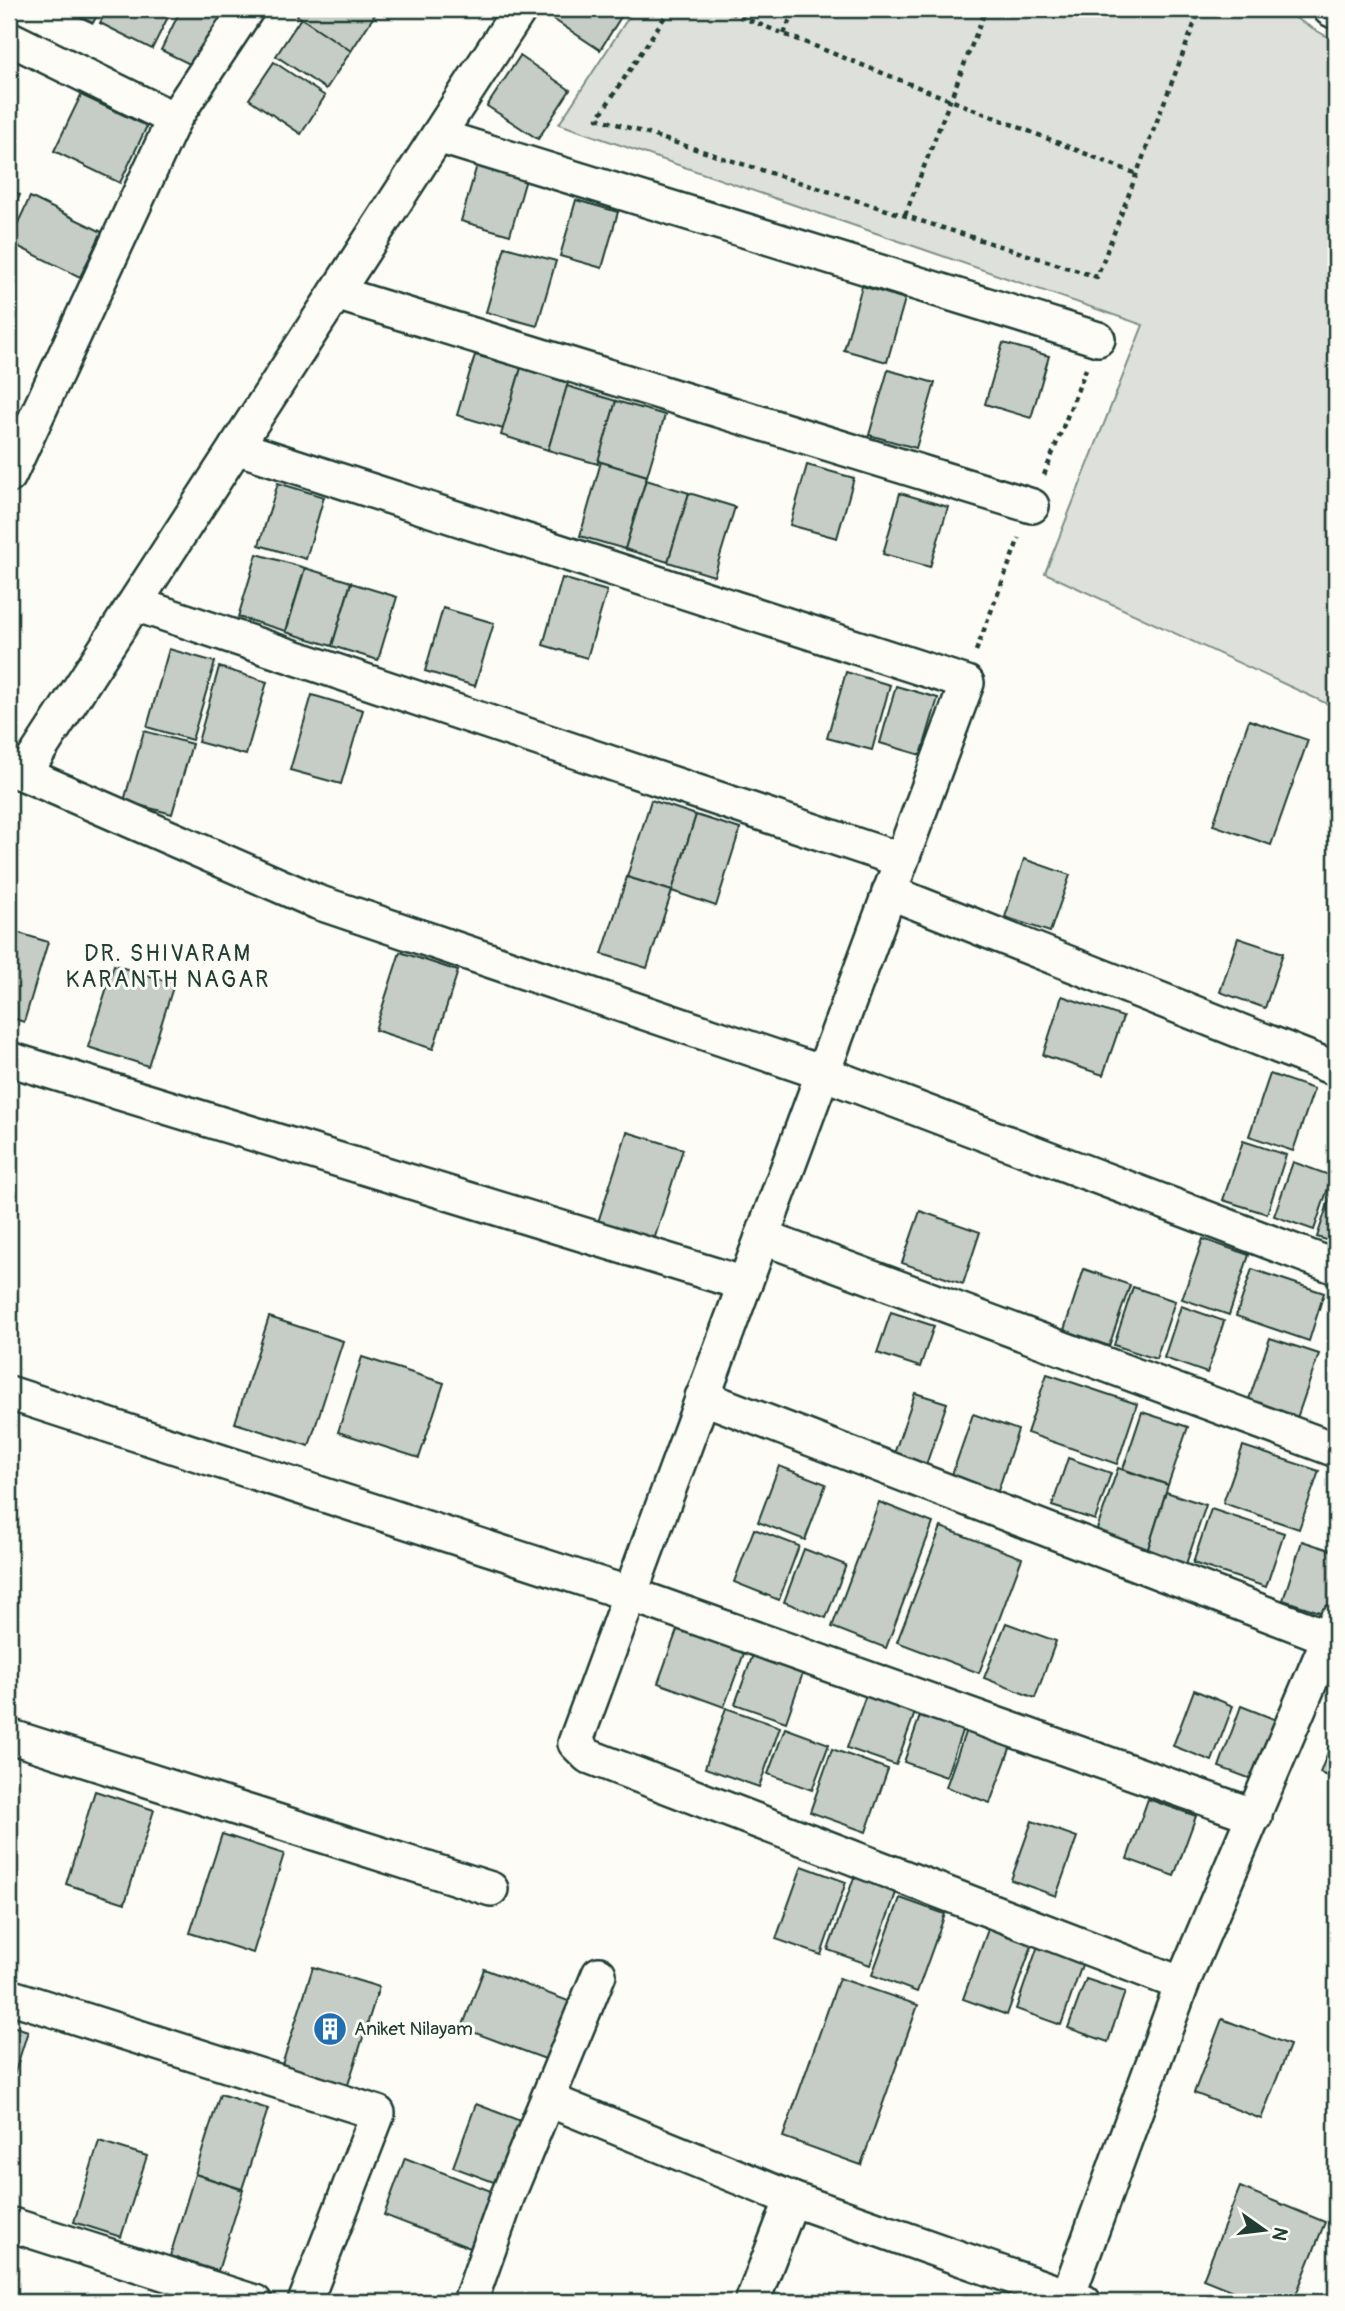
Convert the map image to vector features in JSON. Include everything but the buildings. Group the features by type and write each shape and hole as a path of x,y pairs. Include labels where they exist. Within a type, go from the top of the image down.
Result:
{"street":[{"path":"9,476 174,118 247,9"},
{"path":"520,9 135,604 16,772 317,902 823,1073 1336,1267"},
{"path":"1330,9 1336,12"},
{"path":"9,38 174,118"},
{"path":"438,136 1098,339"},
{"path":"336,293 1032,506"},
{"path":"236,447 967,683 575,1743 588,1756 1182,1984"},
{"path":"135,604 901,860"},
{"path":"889,892 1336,1069"},
{"path":"9,1059 745,1284"},
{"path":"762,1237 1336,1450"},
{"path":"9,1393 629,1594 1255,1816"},
{"path":"549,2100 792,2199 1057,2297 1182,1984 1333,1630 702,1397"},
{"path":"9,1736 491,1889"},
{"path":"470,2302 508,2194 599,1975"},
{"path":"9,1996 378,2113 305,2302"},
{"path":"752,2302 792,2199"},
{"path":"9,2224 255,2302"}],"path":[{"path":"670,9 598,117 1097,276 1200,9"},
{"path":"721,9 1137,174"},
{"path":"784,34 794,9"},
{"path":"905,215 986,9"}],"shaded area":[{"path":"634,9 1280,9 1336,42 1336,708 1045,573 1143,325 559,124"}],"place":[{"name":"Aniket Nilayam","path":"330,2029"}],"district":[{"name":"DR. SHIVARAM KARANTH NAGAR","path":"168,966"}]}
